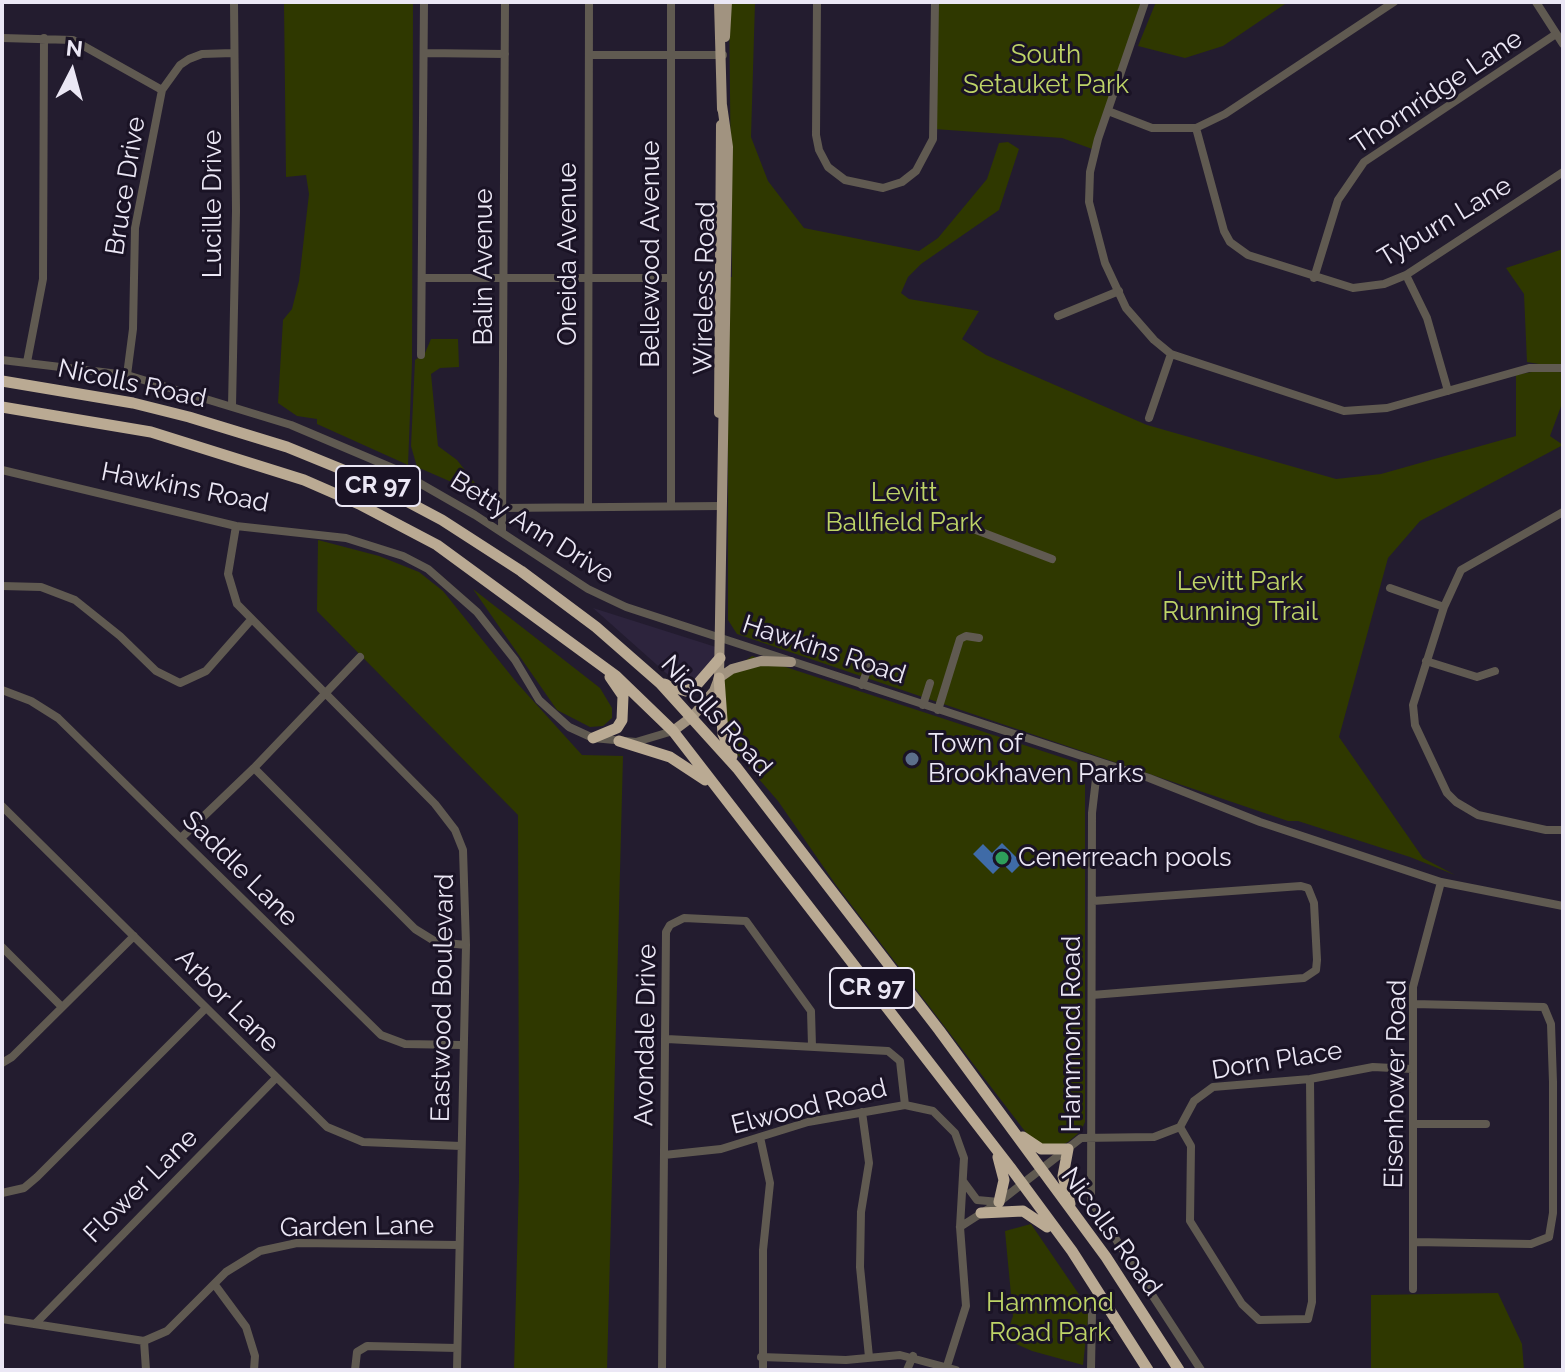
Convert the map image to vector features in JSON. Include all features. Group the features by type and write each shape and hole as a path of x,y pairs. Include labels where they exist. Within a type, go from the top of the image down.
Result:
{"highway":[{"name":"Nicolls Road","path":"2,381 133,403 175,414 287,447 363,478 442,520 521,571 596,627 660,683 737,768 846,907 1106,1257 1179,1370"},
{"name":"Nicolls Road","path":"2,407 151,432 290,475 359,504 437,545 603,666 673,731 721,793 1023,1184 1148,1370"},
{"path":"660,683 676,689 694,688 720,658"},
{"path":"593,738 617,728 624,711 623,696 603,666"},
{"path":"719,678 723,734 737,768"},
{"path":"619,741 670,757 721,793"},
{"path":"1000,1114 1035,1147 1068,1149 1063,1185 1077,1220"},
{"path":"995,1149 1004,1180 999,1202"},
{"path":"981,1213 1023,1211 1066,1244"}],"main road":[{"name":"Wireless Road","path":"719,2 723,55"},
{"name":"Wireless Road","path":"720,639 719,178 727,2"},
{"name":"Hawkins Road","path":"673,731 693,716 714,691 719,678 720,639"},
{"path":"719,678 732,669 761,661 791,662"}],"street":[{"name":"Lucille Drive","path":"232,406 236,211 234,2"},
{"path":"421,355 424,2"},
{"name":"Balin Avenue","path":"502,532 505,2"},
{"name":"Oneida Avenue","path":"588,507 589,2"},
{"name":"Bellewood Avenue","path":"671,2 671,506"},
{"path":"817,2 816,135 819,150 828,167 845,180 883,188 902,182 916,171 933,139 935,2"},
{"path":"1145,2 1092,161 1089,202 1099,248 1119,291 1146,333 1171,354 1344,411 1387,408 1529,368 1563,368"},
{"path":"1108,111 1152,128 1196,128 1225,114 1394,2"},
{"path":"1536,2 1563,44"},
{"name":"Thornridge Lane","path":"1314,278 1338,200 1358,169 1556,34"},
{"path":"2,38 73,40 162,90"},
{"path":"27,362 43,279 44,38"},
{"name":"Bruce Drive","path":"127,375 133,329 135,228 162,90 180,65 189,59 216,51 233,53"},
{"path":"424,53 505,54"},
{"path":"589,55 723,55"},
{"name":"Tyburn Lane","path":"1196,128 1226,236 1248,255 1353,288 1384,284 1406,275 1563,172"},
{"path":"1406,275 1427,318 1448,391"},
{"path":"422,278 671,278"},
{"path":"1058,316 1119,291"},
{"path":"1149,418 1171,354"},
{"name":"Betty Ann Drive","path":"2,360 127,375 291,425 366,455 502,532 604,597 720,639"},
{"name":"Hawkins Road","path":"2,470 236,526 346,538 403,556 428,569 496,633 539,700 569,727 593,738 636,742 673,731"},
{"path":"502,508 721,506"},
{"path":"1563,512 1471,562 1454,581 1414,693 1413,716 1447,793 1465,809 1478,815 1546,830 1563,830"},
{"name":"Eastwood Boulevard","path":"236,526 229,582 237,604 250,621 435,804 455,830 465,862 457,1370"},
{"path":"976,530 1052,559"},
{"path":"2,586 41,587 75,600 156,671 180,683 206,671 250,621"},
{"path":"1390,588 1444,607"},
{"path":"938,710 957,643 966,636 979,638"},
{"name":"Hawkins Road","path":"720,639 1098,762 1441,882 1563,906"},
{"path":"181,838 254,768 360,657"},
{"path":"1426,661 1477,677 1495,671"},
{"path":"862,685 870,662"},
{"path":"923,705 930,683"},
{"name":"Saddle Lane","path":"2,690 31,701 58,718 381,1035 405,1044 461,1045"},
{"name":"Hammond Road","path":"1098,762 1093,800 1091,1201 1201,1370"},
{"path":"254,768 415,929 436,942 466,945"},
{"name":"Arbor Lane","path":"2,806 327,1127 350,1139 461,1146"},
{"name":"Eisenhower Road","path":"1413,1289 1413,1004 1415,977 1441,882"},
{"path":"1092,995 1304,978 1316,970 1317,960 1314,903 1308,888 1301,886 1093,901"},
{"name":"Avondale Drive","path":"662,1370 666,932 670,925 684,918 746,921 811,1011 812,1046"},
{"path":"2,1063 12,1057 134,936"},
{"path":"2,947 62,1007"},
{"path":"1413,1004 1544,1007 1551,1024 1553,1082 1553,1213 1549,1237 1531,1244 1414,1242"},
{"path":"2,1193 24,1188 37,1177 206,1008"},
{"path":"667,1039 888,1051 900,1061 905,1105"},
{"name":"Dorn Place","path":"1180,1127 1194,1101 1213,1087 1310,1079 1373,1067 1412,1069"},
{"name":"Flower Lane","path":"36,1323 275,1079"},
{"path":"960,1227 999,1202 1081,1138 1154,1137 1180,1127 1191,1146 1193,1169 1188,1211 1194,1230 1250,1314 1259,1320 1308,1319 1312,1302 1310,1079"},
{"path":"1553,1082 1563,1082"},
{"name":"Elwood Road","path":"664,1155 706,1152 808,1122 905,1105 933,1111 955,1133 964,1158 963,1181"},
{"path":"862,1112 869,1163 861,1212 860,1267 869,1357"},
{"path":"1414,1124 1486,1124"},
{"path":"760,1137 770,1183 763,1250 763,1370"},
{"path":"963,1181 977,1200 999,1202"},
{"path":"947,1366 966,1306 960,1227 963,1181"},
{"name":"Garden Lane","path":"144,1341 167,1331 237,1263 278,1245 459,1245"},
{"path":"215,1285 246,1327 255,1356 254,1370"},
{"path":"1091,1370 1092,1312"},
{"path":"2,1319 144,1341 146,1370"},
{"path":"355,1370 357,1352 367,1346 457,1348"},
{"path":"761,1357 846,1360 913,1356 956,1370"},
{"path":"907,1370 913,1356"}],"shaded area":[{"path":"593,608 719,648 703,678 684,689"}],"green space":[{"path":"284,2 413,2 412,363 408,465 317,424 317,419 297,416 278,403 283,320 292,309 299,281 309,194 306,175 286,177"},
{"path":"729,2 755,2 751,137 768,181 804,228 919,251 938,238 987,179 999,143 1008,142 1019,149 999,210 921,264 908,277 901,293 909,299 979,311 962,339 986,355 1147,425 1336,479 1381,474 1516,436 1516,375 1547,369 1563,373 1563,401 1550,436 1563,445 1420,521 1388,558 1339,737 1423,858 1455,875 1410,857 1298,821 1288,821 737,634 728,620 728,277 732,277"},
{"name":"South Setauket Park","path":"935,2 1145,2 1095,150 1062,138 934,129"},
{"path":"1156,2 1288,2 1223,46 1185,58 1138,46"},
{"path":"1563,249 1563,368 1527,362 1524,294 1506,268"},
{"path":"431,339 458,339 459,367 440,368 431,374 438,446 457,460 486,497 417,467 411,446 415,360 425,353"},
{"path":"318,540 379,556 419,572 443,591 517,683 582,755 623,756 607,1370 514,1370 519,1179 518,815 317,611"},
{"path":"473,589 600,688 612,708 612,718 603,726 590,727 557,710"},
{"path":"752,656 1085,765 1085,1122 1081,1131 1068,1142 1060,1146 1034,1143 836,885 778,801 731,747 721,703 722,689 726,674"},
{"name":"Hammond Road Park","path":"1031,1224 1089,1309 1083,1365 1032,1351 1005,1339 1013,1316 1005,1231"},
{"path":"1498,1293 1522,1344 1524,1370 1371,1370 1371,1295"}],"water":[{"path":"1002,843 1022,863 1012,873 1003,864 993,874 973,854 983,844 992,853"}],"place":[{"name":"Town of Brookhaven Parks","path":"912,759"},
{"name":"Cenerreach pools","path":"1002,858"}],"park label":[{"name":"Levitt Ballfield Park","path":"904,508"},
{"name":"Levitt Park Running Trail","path":"1240,597"}]}
